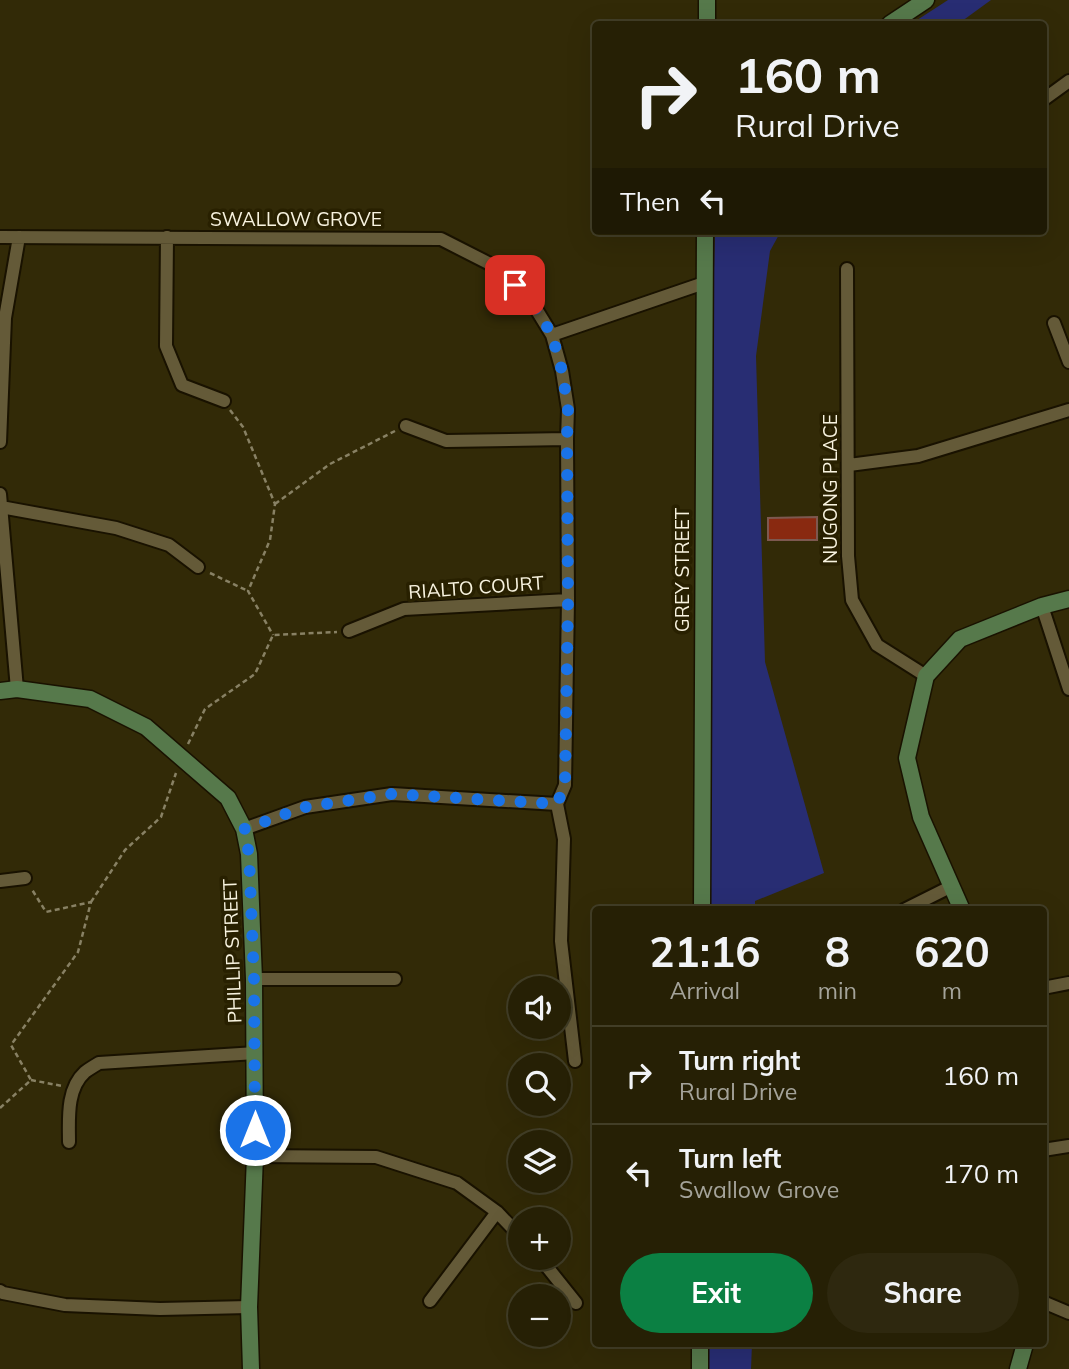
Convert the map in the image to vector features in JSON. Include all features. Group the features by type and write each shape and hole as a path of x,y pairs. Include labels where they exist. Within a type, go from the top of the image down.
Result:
{"street":[{"path":"707,0 707,21"},
{"path":"894,21 926,0"},
{"path":"1047,97 1069,81"},
{"name":"GREY STREET","path":"702,906 705,235"},
{"name":"SWALLOW GROVE","path":"0,237 441,239 496,267 533,304 552,335 562,371 568,409 565,785 557,804"},
{"path":"0,442 5,318 19,237"},
{"path":"167,237 166,346 182,385 224,401"},
{"name":"NUGONG PLACE","path":"847,269 848,556 852,600 877,645 926,676"},
{"path":"552,335 704,283"},
{"path":"1055,323 1069,362"},
{"path":"849,465 918,456 1069,410"},
{"path":"406,426 446,440 567,439"},
{"path":"17,689 1,501 116,528 169,545 198,567"},
{"path":"960,906 921,817 907,758 926,676 960,639 1069,598"},
{"name":"RIALTO COURT","path":"349,631 404,609 568,600"},
{"path":"1042,606 1069,689"},
{"name":"PHILLIP STREET","path":"0,691 17,689 90,699 146,727 229,798 244,829 249,854 256,1054 249,1307 251,1369"},
{"path":"244,829 305,807 392,794 557,804 564,839 561,941 575,1061"},
{"path":"0,881 25,878"},
{"path":"912,906 952,886"},
{"path":"254,979 396,979"},
{"path":"1047,987 1069,983"},
{"path":"69,1142 69,1112 74,1089 83,1074 99,1063 256,1054"},
{"path":"1047,1149 1069,1146"},
{"path":"255,1156 376,1157 457,1184 498,1212 508,1223"},
{"path":"430,1301 498,1212"},
{"path":"550,1270 576,1303"},
{"path":"0,1291 65,1305 160,1309 249,1307"},
{"path":"1047,1304 1069,1313"},
{"path":"700,1369 701,1347"},
{"path":"1018,1369 1021,1347"}],"path":[{"path":"224,401 243,427 275,504 270,540 248,591"},
{"path":"275,504 330,464 406,426"},
{"path":"198,567 248,591 274,635"},
{"path":"274,635 349,631"},
{"path":"74,1089 31,1080 11,1045 78,952 91,902 125,850 161,817 181,758 205,709 255,674 274,635"},
{"path":"25,878 46,912 91,902"},
{"path":"0,1108 31,1080"}],"shaded area":[{"path":"948,0 991,0 962,21 916,21"},
{"path":"715,235 779,235 770,251 756,356 765,662 824,873 755,901 755,906 707,906 709,470"},
{"path":"706,1347 752,1347 751,1369 706,1369"}],"building":[{"path":"817,517 817,540 768,540 768,518"}],"route":[{"path":"255,1130 254,979 249,854 244,829 305,807 392,794 557,804 565,785 568,409 562,371 552,335 533,304 515,285"}]}
